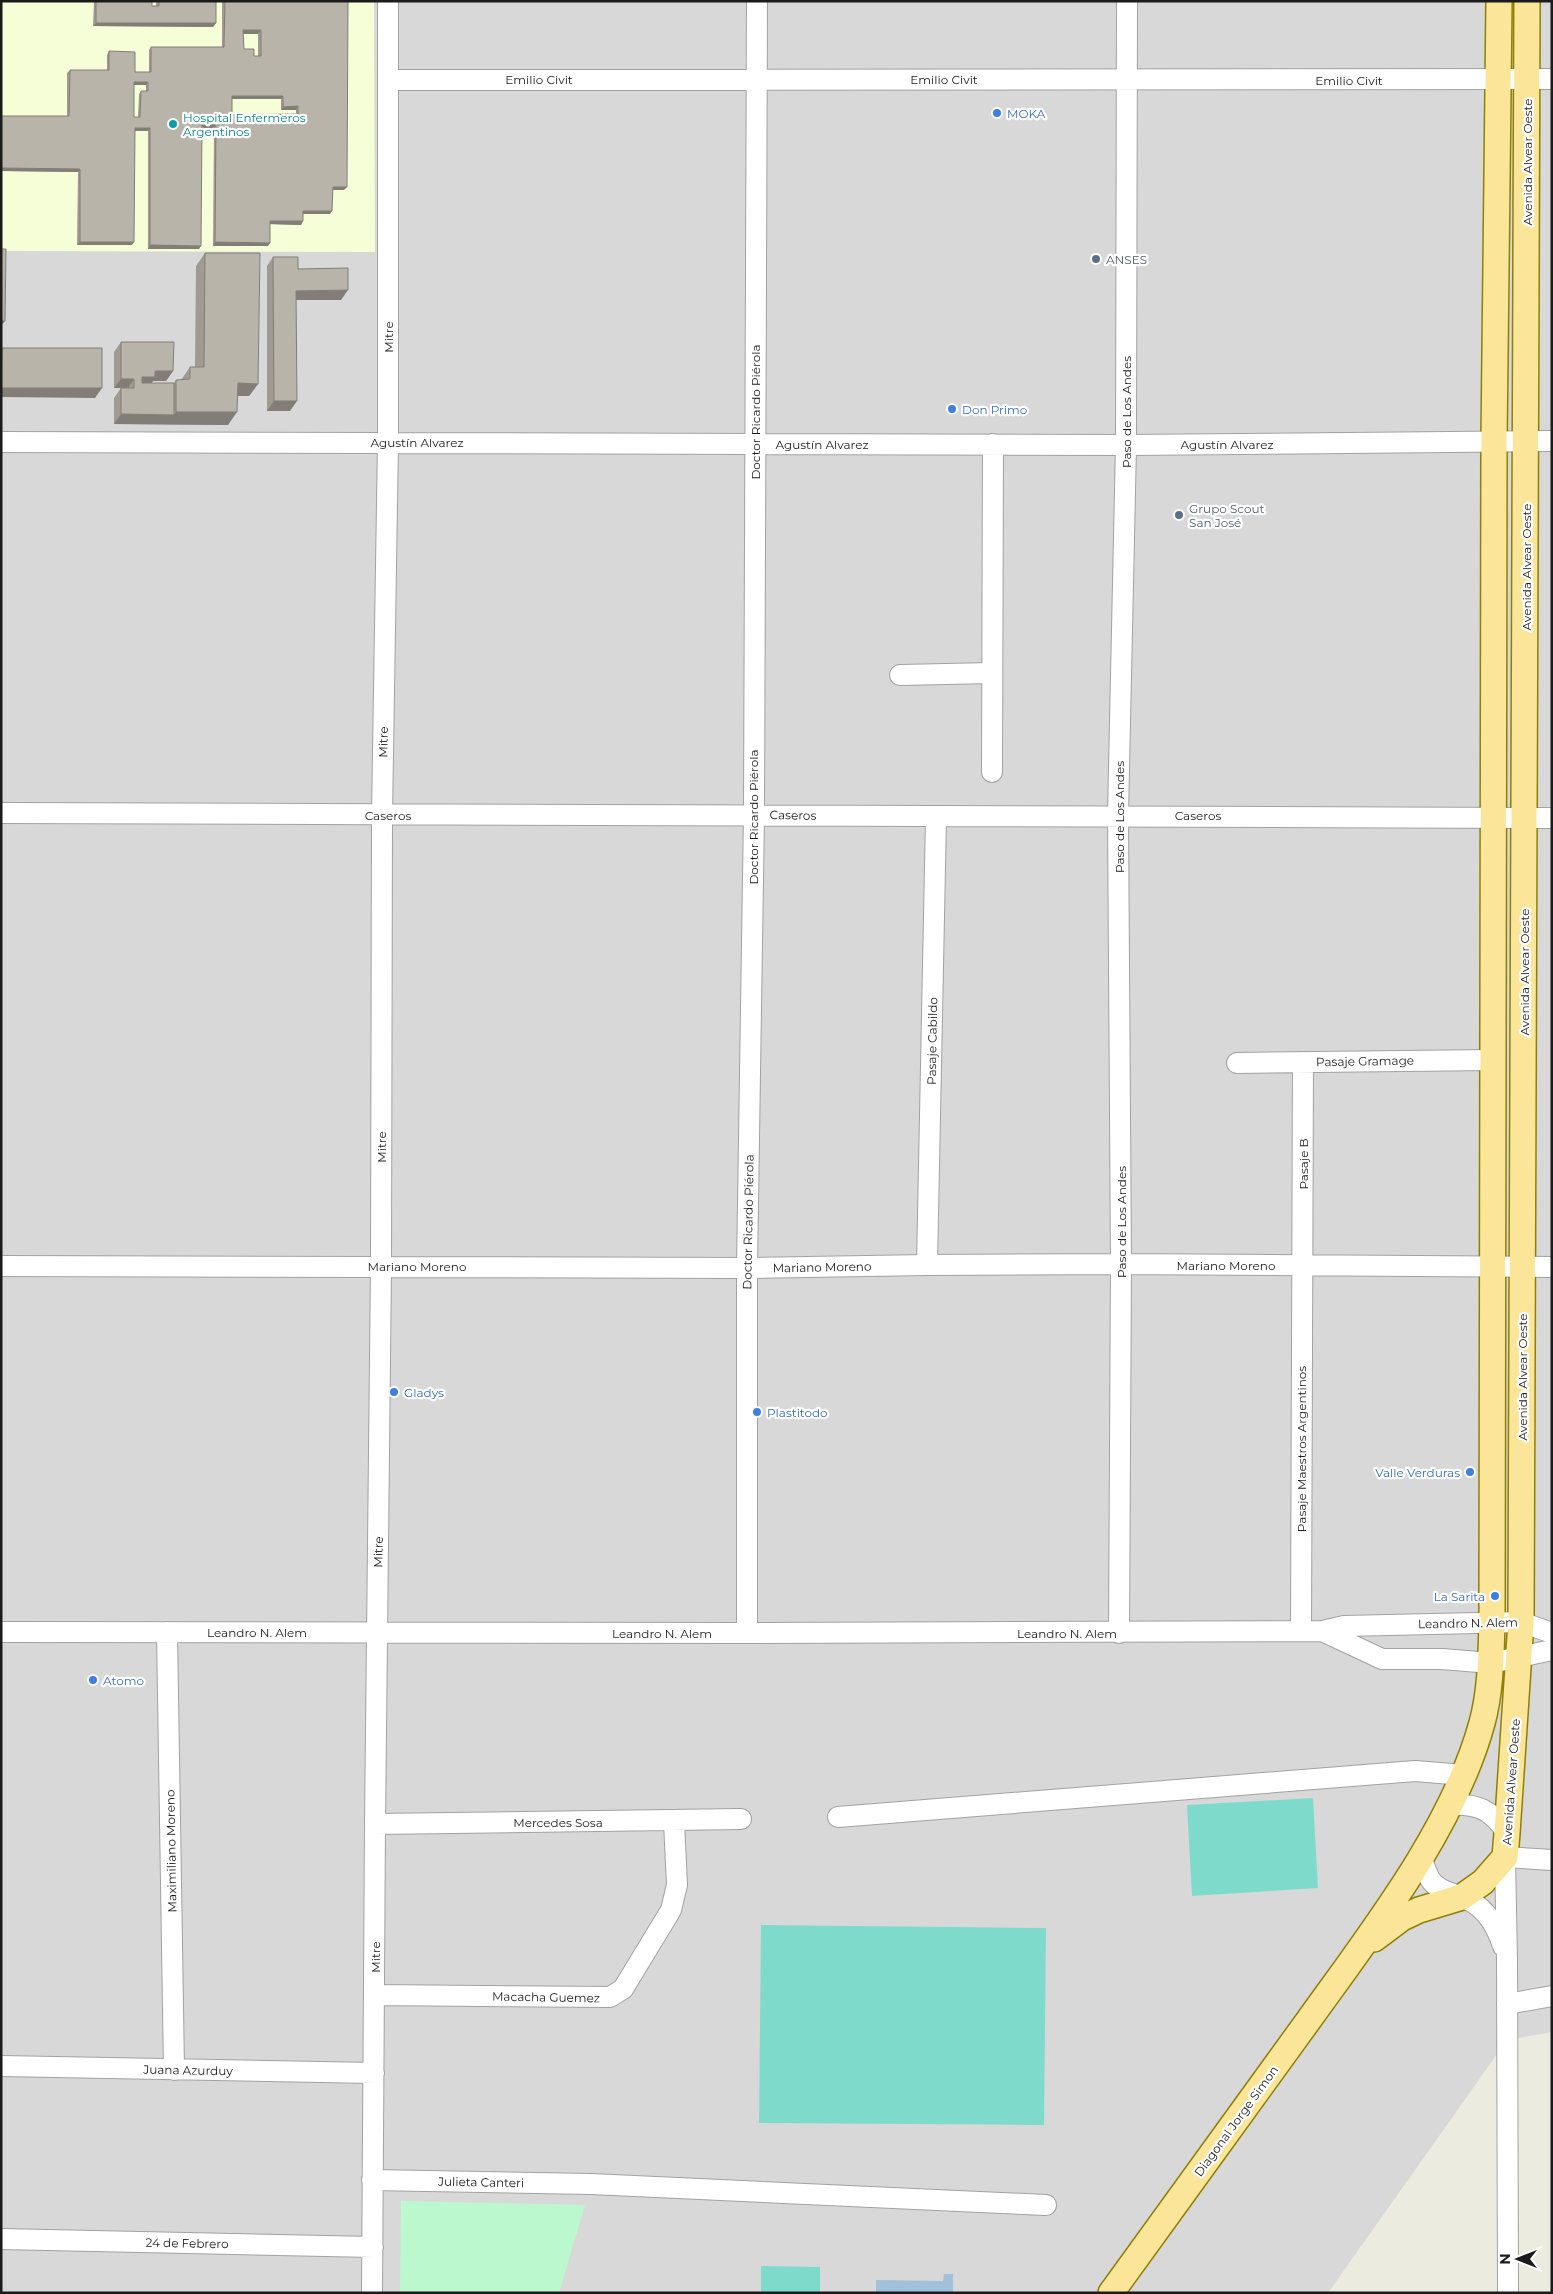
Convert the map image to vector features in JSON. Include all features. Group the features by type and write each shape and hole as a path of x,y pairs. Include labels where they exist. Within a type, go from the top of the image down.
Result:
{"main road":[{"path":"1360,1949 1422,1857 1464,1775 1482,1723 1491,1663 1494,442 1499,1"},
{"name":"Avenida Alvear Oeste","path":"1360,1949 1402,1918 1419,1910 1462,1896 1484,1882 1506,1845 1521,1622 1527,441 1527,1"},
{"name":"Diagonal Jorge Simon","path":"1111,2293 1360,1949"}],"street":[{"name":"Mitre","path":"372,2293 381,1266 382,815 388,442 388,1"},
{"name":"Doctor Ricardo Piérola","path":"747,1633 747,1268 754,814 754,443 758,1"},
{"name":"Paso de Los Andes","path":"1119,1633 1121,1264 1118,815 1126,445 1128,1"},
{"name":"Emilio Civit","path":"389,80 758,78 1127,81 1552,79"},
{"name":"Agustín Alvarez","path":"1,442 1126,445 1552,441"},
{"path":"992,772 993,444"},
{"path":"900,676 992,673"},
{"name":"Caseros","path":"1,813 754,814 936,817 1118,815 1552,818"},
{"name":"Pasaje Cabildo","path":"928,1265 936,817"},
{"name":"Pasaje Gramage","path":"1237,1063 1493,1060"},
{"name":"Pasaje B","path":"1302,1266 1303,1062"},
{"name":"Mariano Moreno","path":"1,1266 747,1268 1121,1264 1552,1267"},
{"name":"Pasaje Maestros Argentinos","path":"1301,1631 1302,1266"},
{"name":"Leandro N. Alem","path":"1,1632 1119,1633 1322,1631 1344,1626 1492,1621 1521,1622 1552,1633"},
{"name":"Leandro N. Alem","path":"1322,1631 1382,1659 1442,1659 1491,1663 1552,1650"},
{"name":"Maximiliano Moreno","path":"167,1632 174,2070"},
{"path":"838,1816 1415,1771 1464,1775"},
{"path":"1448,1805 1467,1804 1483,1809 1496,1817 1506,1845 1508,2293"},
{"name":"Mercedes Sosa","path":"375,1824 674,1822 741,1819"},
{"name":"Macacha Guemez","path":"375,1995 610,1998 623,1989 671,1910 677,1885 674,1822"},
{"path":"1506,1845 1552,1860"},
{"path":"1422,1857 1430,1880 1443,1891 1462,1896 1479,1905 1488,1914 1499,1933 1507,1960"},
{"path":"1507,2004 1552,1996"},
{"name":"Juana Azurduy","path":"1,2066 374,2073"},
{"name":"Julieta Canteri","path":"372,2180 590,2184 1046,2205"},
{"name":"24 de Febrero","path":"1,2239 373,2247"}],"shaded area":[{"path":"1,1 1552,1 1552,2032 1507,2040 1328,2293 1,2293"},
{"path":"1,1 374,1 375,252 1,251"},
{"path":"1313,1798 1318,1888 1192,1896 1187,1805"},
{"path":"761,1925 1046,1928 1044,2125 759,2123"},
{"path":"401,2201 585,2205 559,2293 400,2293"},
{"path":"761,2266 820,2267 820,2293 761,2293"},
{"path":"944,2274 953,2274 953,2293 876,2293 876,2280 943,2281"}],"building":[{"path":"96,1 152,1 152,6 159,6 159,1 216,1 216,23 96,23"},
{"name":"Hospital Enfermeros Argentinos","path":"225,1 348,1 347,187 333,187 332,211 303,211 303,221 270,221 270,243 215,242 216,125 202,125 201,246 150,245 150,128 135,128 134,242 80,242 80,169 1,168 1,116 69,116 70,70 109,70 109,51 135,52 135,72 151,72 151,47 224,47","holes":["243,30 261,30 261,56 254,56 254,49 244,49","134,82 148,82 148,91 141,91 140,117 134,117","232,96 283,96 283,107 298,106 298,114 232,115"]},
{"path":"1,249 6,249 5,321 1,321"},
{"path":"205,253 260,253 258,384 238,383 237,412 176,412 176,380 190,379 190,367 204,367"},
{"path":"273,257 298,257 298,269 348,268 348,290 296,291 297,401 274,401"},
{"path":"121,342 174,342 173,371 155,371 155,377 142,377 142,383 174,383 174,415 121,414 121,388 134,388 134,379 121,379"},
{"path":"2,348 102,348 102,388 1,388"}],"place":[{"name":"MOKA","path":"997,113"},
{"name":"Hospital Enfermeros Argentinos","path":"173,124"},
{"name":"ANSES","path":"1096,259"},
{"name":"Don Primo","path":"952,409"},
{"name":"Grupo Scout San José","path":"1179,515"},
{"name":"Gladys","path":"394,1392"},
{"name":"Plastitodo","path":"757,1412"},
{"name":"Valle Verduras","path":"1470,1472"},
{"name":"La Sarita","path":"1495,1596"},
{"name":"Atomo","path":"93,1680"}]}
